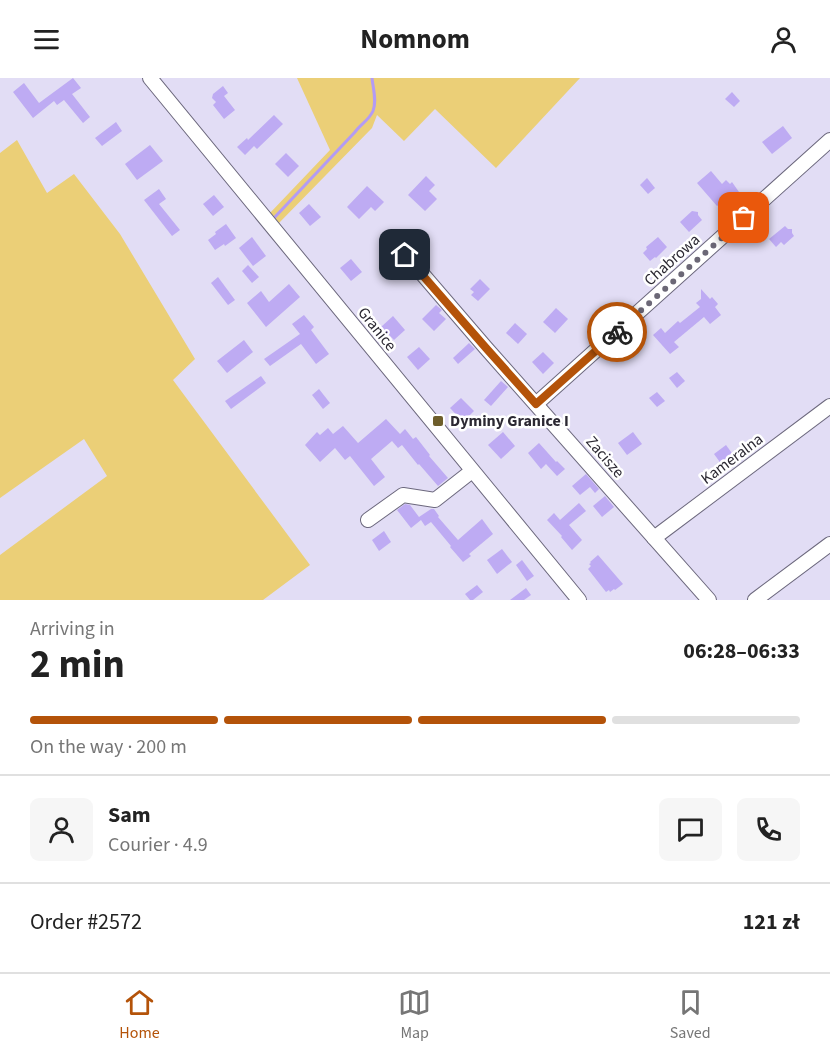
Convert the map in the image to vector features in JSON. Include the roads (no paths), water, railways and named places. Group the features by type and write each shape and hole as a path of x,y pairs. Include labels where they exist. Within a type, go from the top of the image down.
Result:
{"street":[{"name":"Granice","path":"150,78 579,600"},
{"name":"Chabrowa","path":"536,404 830,140"},
{"name":"Zacisze","path":"405,255 709,600"},
{"name":"Kameralna","path":"654,538 830,406"},
{"path":"368,520 403,495 435,500 471,471"},
{"path":"755,600 830,544"}],"waterway":[{"path":"274,218 371,114 375,103 372,78"}],"place":[{"name":"Dyminy Granice I","path":"438,421"}]}
